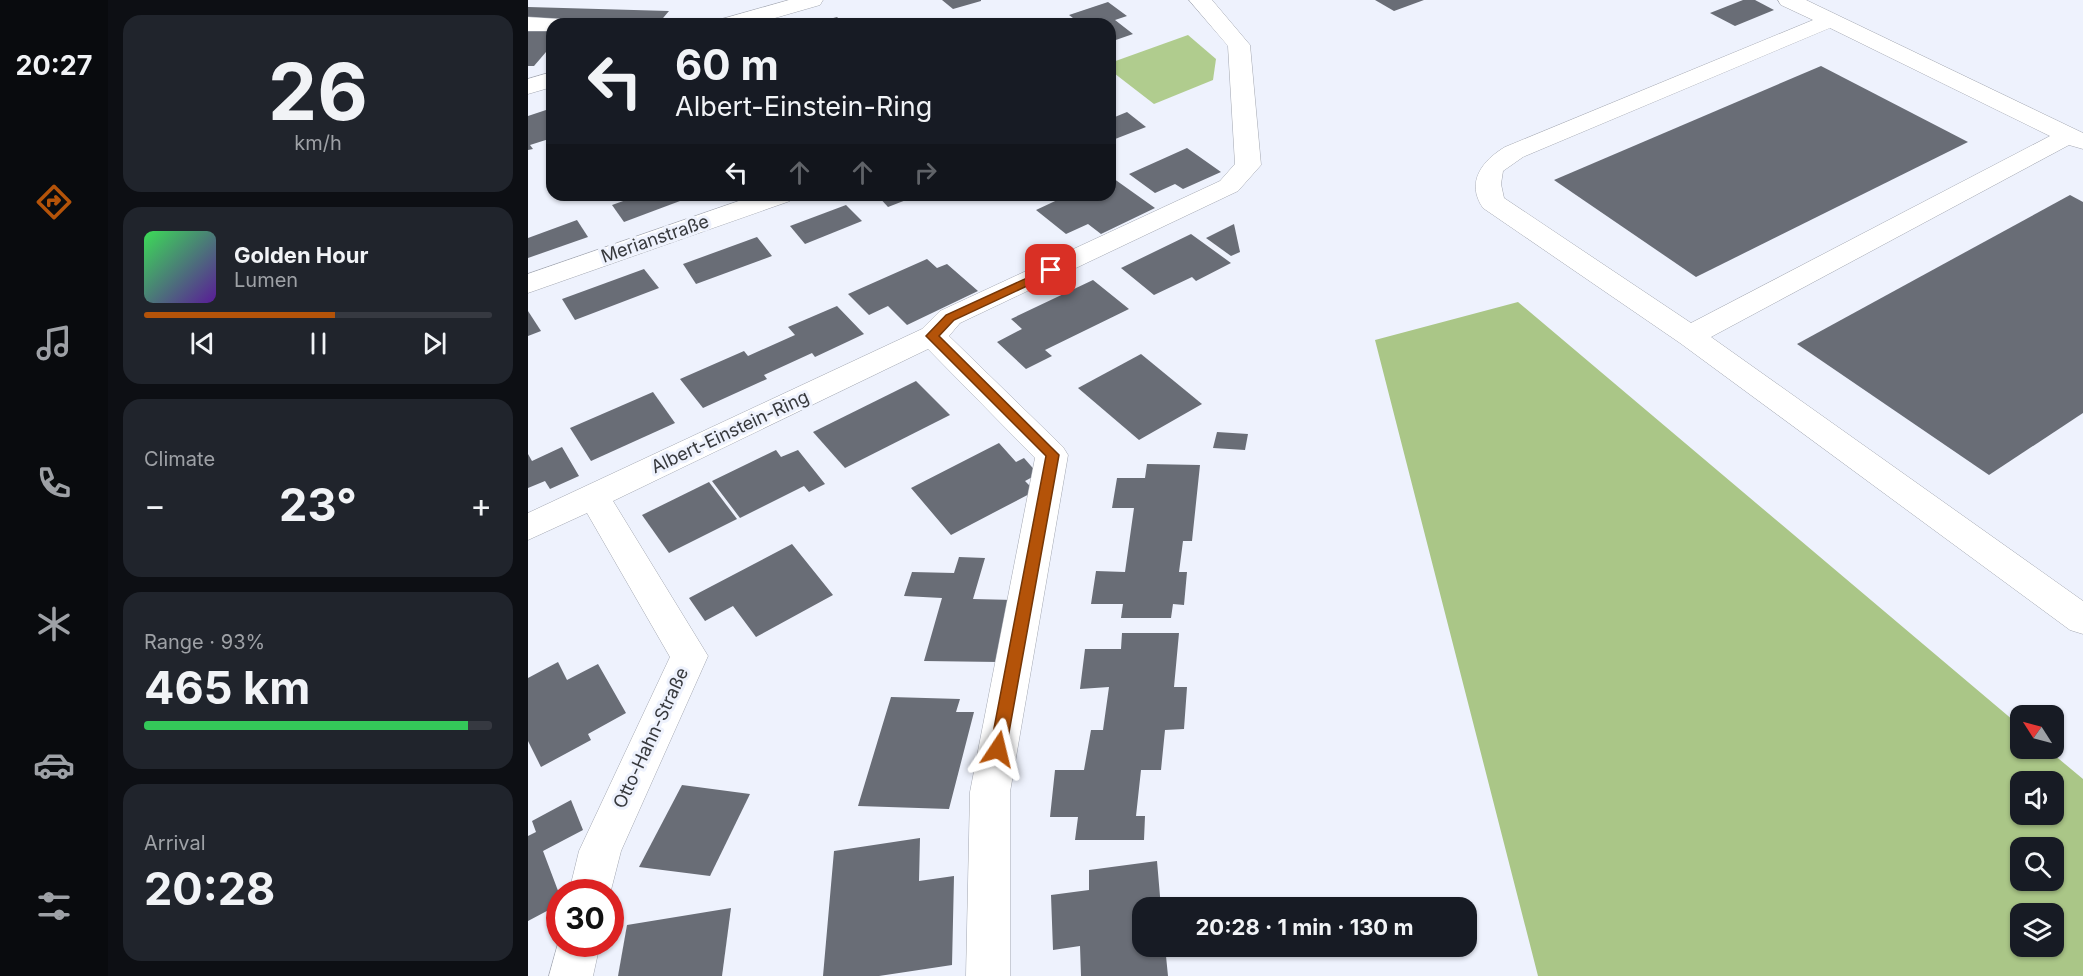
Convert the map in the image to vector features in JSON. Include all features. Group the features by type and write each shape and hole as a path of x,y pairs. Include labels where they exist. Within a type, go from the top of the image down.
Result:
{"street":[{"path":"750,18 812,0"},
{"name":"Albert-Einstein-Ring","path":"528,527 932,336 950,317 1229,186 1248,165 1239,45 1200,0"},
{"path":"1789,0 2076,140"},
{"path":"1831,20 1514,152 1494,164 1487,182 1492,202 1690,336 2083,620"},
{"path":"528,24 546,24"},
{"path":"528,87 546,81"},
{"path":"1690,336 2076,140"},
{"name":"Merianstraße","path":"528,284 758,201"},
{"path":"932,336 1052,455 990,792 988,976"},
{"name":"Otto-Hahn-Straße","path":"593,879 600,851 688,656 594,497"},
{"path":"571,976 575,957"}],"green space":[{"path":"1188,35 1216,59 1213,80 1154,104 1116,75 1116,61"},
{"path":"1518,302 2010,718 2010,759 2059,759 2083,779 2083,976 1538,976 1375,340"}],"building":[{"path":"942,0 981,0 981,1 953,9"},
{"path":"1375,0 1424,0 1394,11"},
{"path":"1743,0 1755,0 1774,10 1735,26 1710,13"},
{"path":"1108,2 1127,16 1116,20 1073,18 1069,15"},
{"path":"528,7 669,11 663,18 528,18"},
{"path":"1116,21 1133,34 1116,40"},
{"path":"528,30 546,31 546,52 534,66 528,66"},
{"path":"1821,66 1968,142 1696,277 1554,180"},
{"path":"546,110 546,140 530,145 533,149 528,150 528,116"},
{"path":"1127,112 1146,127 1116,139 1116,117"},
{"path":"1187,148 1221,172 1183,189 1175,184 1155,193 1129,174"},
{"path":"1116,180 1155,208 1101,234 1088,224 1066,234 1036,210 1055,201 1116,201"},
{"path":"2070,195 2083,202 2083,413 1989,475 1797,344"},
{"path":"623,201 680,201 624,222 612,205"},
{"path":"882,201 904,201 888,207"},
{"path":"846,205 862,221 805,244 790,226"},
{"path":"577,220 588,237 528,258 528,238"},
{"path":"1234,224 1240,252 1231,256 1206,238"},
{"path":"1191,234 1231,263 1196,281 1192,277 1154,295 1121,268"},
{"path":"757,237 772,256 696,284 683,264"},
{"path":"927,259 937,268 947,264 978,291 907,325 888,306 869,315 848,294"},
{"path":"644,269 659,288 575,320 562,299"},
{"path":"1093,280 1129,309 1045,350 1052,356 1026,369 997,342 1022,329 1011,319"},
{"path":"837,306 864,334 815,357 812,353 764,375 767,379 703,408 680,379 744,351 748,356 795,335 788,327"},
{"path":"528,311 541,331 528,336"},
{"path":"1141,354 1202,404 1139,440 1078,388"},
{"path":"916,381 950,415 845,468 813,432"},
{"path":"653,392 675,423 591,461 570,428"},
{"path":"1217,432 1248,434 1245,450 1213,448"},
{"path":"999,443 1016,462 1024,458 1038,474 1025,481 1035,491 951,535 911,488"},
{"path":"562,447 579,476 550,489 545,481 528,488 528,454 532,461"},
{"path":"776,450 781,457 798,450 825,484 809,492 804,486 740,518 712,481"},
{"path":"1147,464 1200,465 1192,541 1183,541 1179,572 1187,572 1184,605 1173,604 1171,618 1121,618 1123,604 1091,604 1096,571 1125,572 1134,508 1112,508 1117,478 1145,478"},
{"path":"709,482 737,519 669,553 642,515"},
{"path":"792,544 833,595 756,637 733,606 705,621 689,598"},
{"path":"959,557 985,558 973,599 1014,600 999,662 924,661 942,598 904,596 912,572 954,573"},
{"path":"1122,633 1179,633 1174,687 1187,687 1184,729 1165,730 1161,770 1141,770 1136,816 1145,816 1144,840 1075,840 1078,817 1050,817 1055,770 1084,770 1091,730 1103,730 1109,687 1080,689 1085,649 1121,649"},
{"path":"558,662 567,680 598,664 626,713 588,734 591,740 541,767 528,741 528,678"},
{"path":"891,697 960,699 956,712 974,712 949,809 858,806"},
{"path":"682,785 750,794 710,876 639,867"},
{"path":"571,800 583,830 543,851 554,879 546,879 546,911 528,921 528,836 536,832 532,821"},
{"path":"920,838 919,881 954,876 952,965 879,976 823,976 834,851"},
{"path":"1157,861 1160,897 1132,897 1132,957 1166,957 1168,976 1081,976 1080,946 1053,950 1051,895 1089,890 1089,870"},
{"path":"731,908 722,976 618,976 621,957 624,957 627,925"}],"route":[{"path":"998,749 1052,455 932,336 950,317 1051,270"}]}
